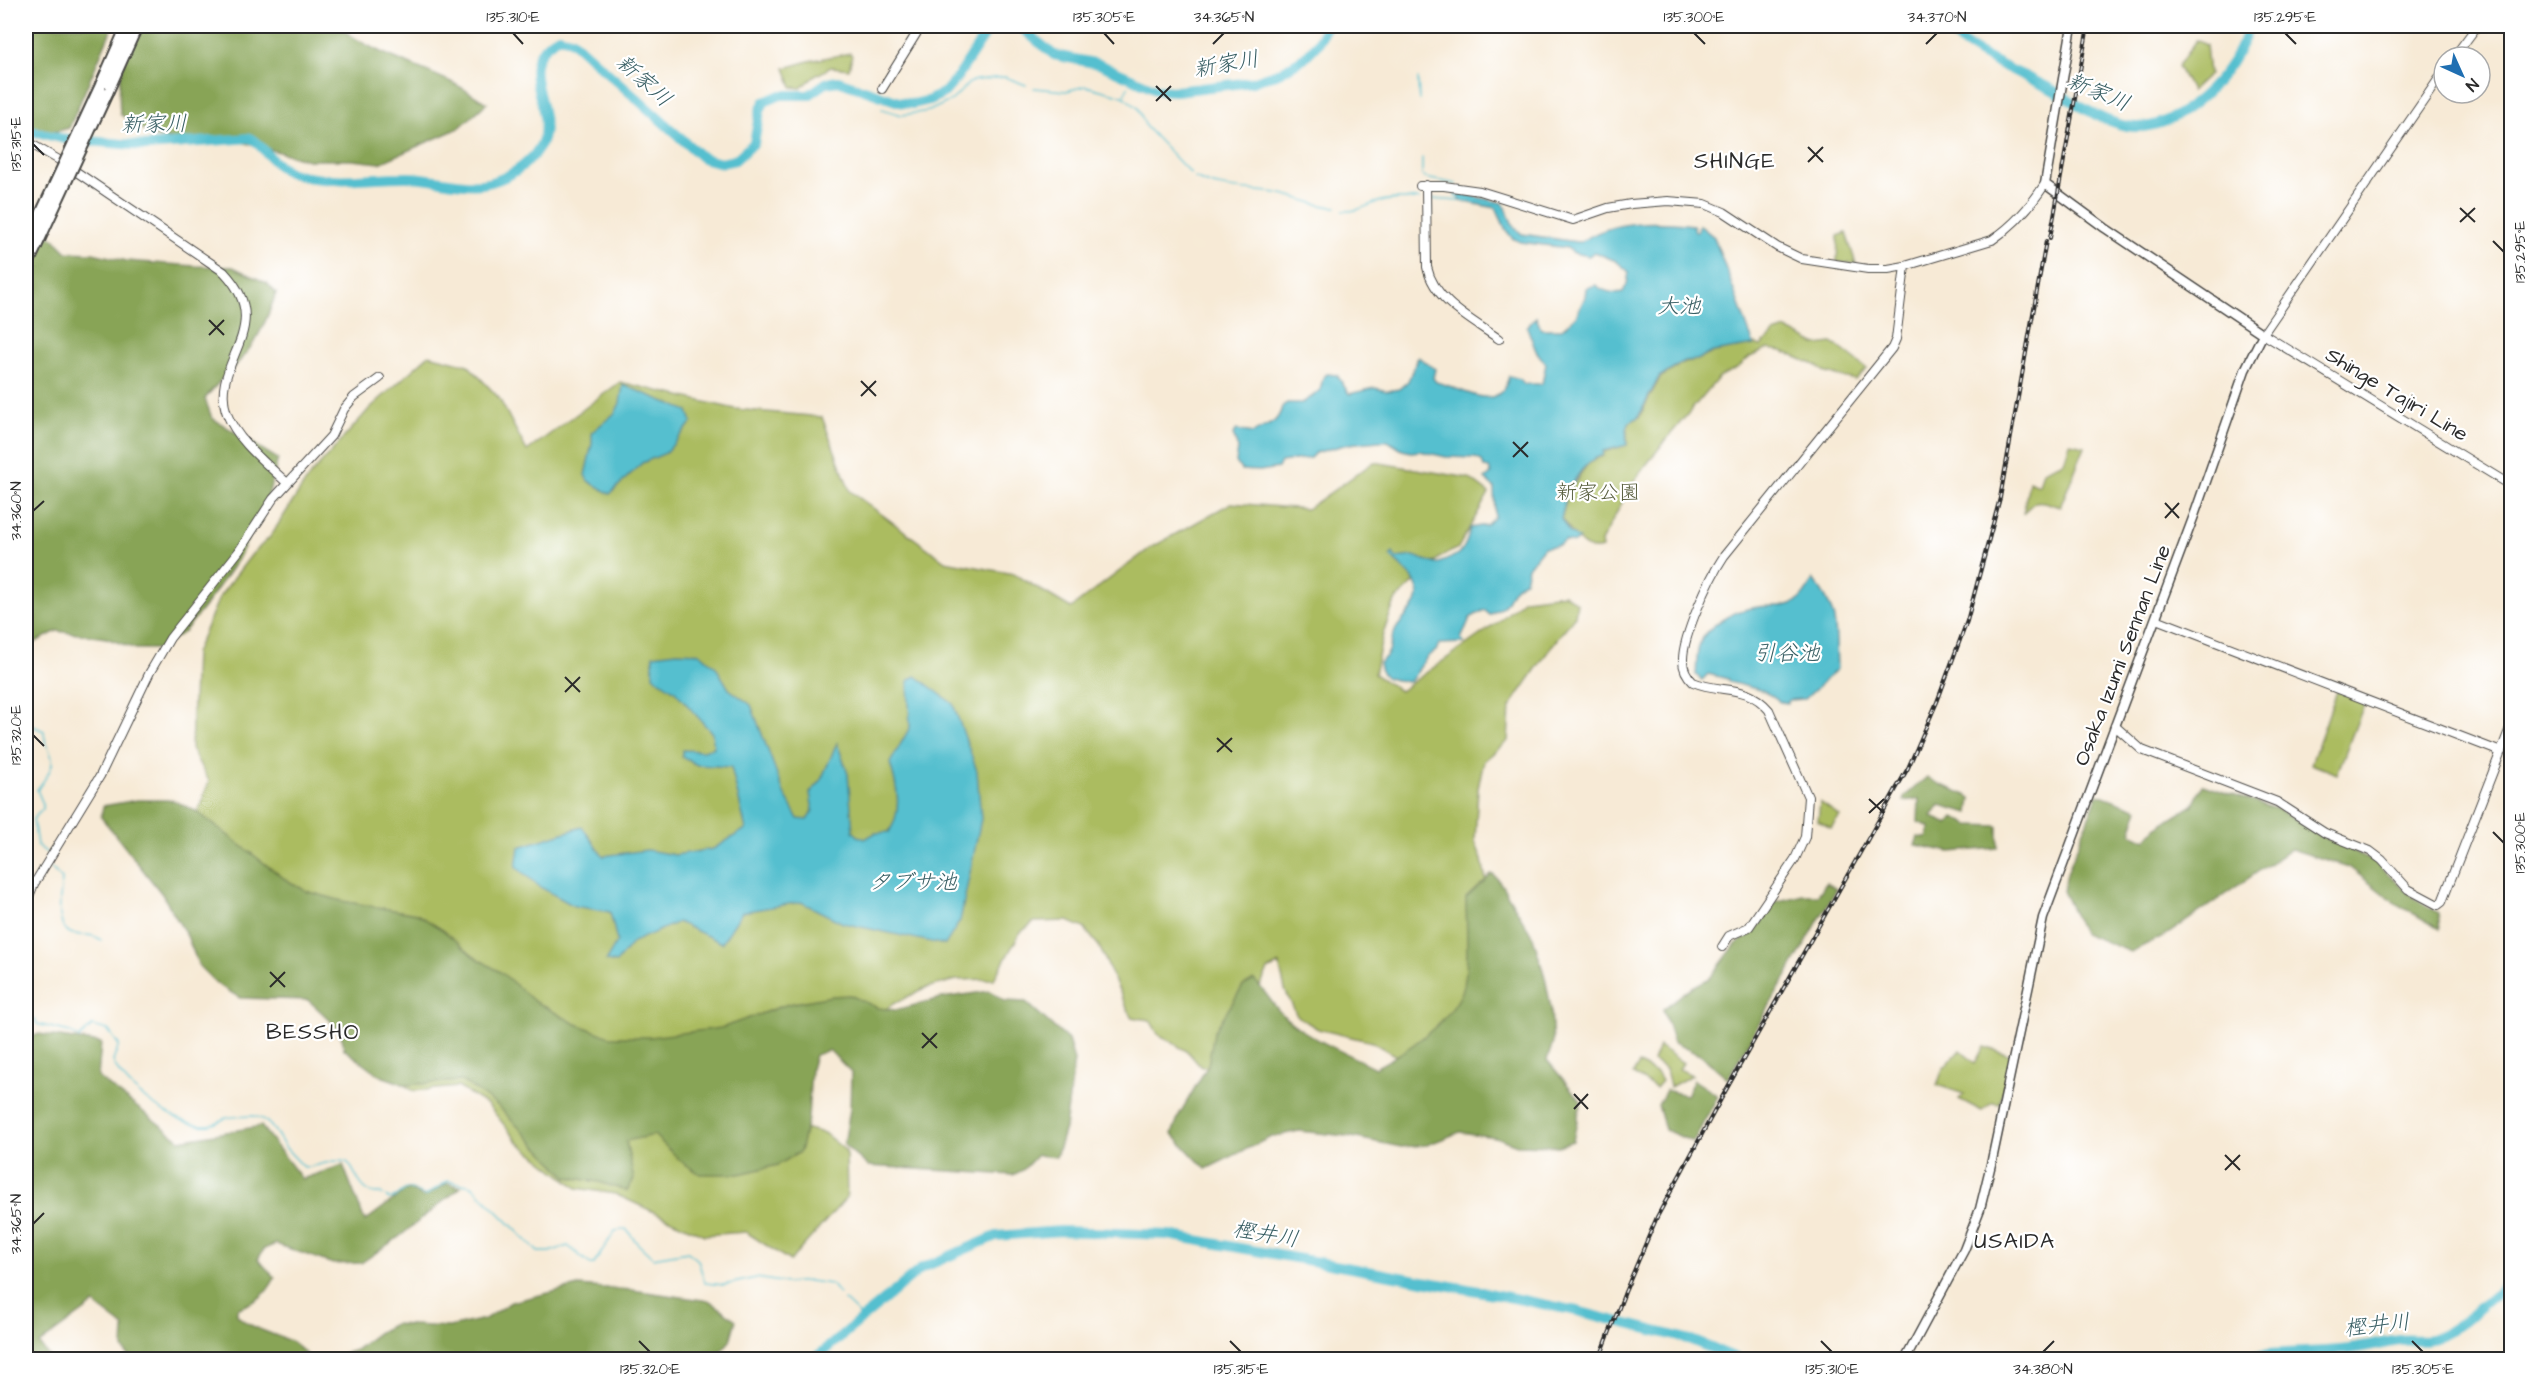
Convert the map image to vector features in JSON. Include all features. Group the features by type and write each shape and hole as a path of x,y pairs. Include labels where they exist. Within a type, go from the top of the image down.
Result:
{"highway":[{"path":"26,268 104,89 128,26"},
{"path":"26,246 137,26"}],"main road":[{"path":"2072,26 2045,184 2263,334"},
{"name":"Osaka Izumi Sennan Line","path":"1905,1359 1964,1250 1980,1209 2043,918 2156,619 2245,370 2263,334"}],"street":[{"path":"882,89 921,26"},
{"path":"2463,45 2476,26"},
{"path":"2263,334 2432,88"},
{"path":"26,141 59,159 109,196 224,272 235,284 243,300 246,315 223,396 226,411 248,445 287,483"},
{"path":"1499,339 1442,297 1430,280 1427,267 1423,186 1456,187 1504,196 1573,220 1608,208 1632,204 1668,201 1696,202 1724,212 1777,247 1802,259 1868,269 1888,269 1992,240 2023,213 2045,184"},
{"path":"1722,947 1729,936 1749,927 1795,859 1805,837 1808,797 1769,710 1746,692 1693,682 1684,669 1685,647 1707,586 1724,556 1892,348 1896,339 1905,266"},
{"name":"Shinge Tajiri Line","path":"2263,334 2511,486"},
{"path":"26,904 34,884 100,776 150,672 170,638 239,551 287,483 331,436 344,409 354,397 380,378"},
{"path":"2156,619 2500,752"},
{"path":"2115,726 2142,750 2277,802 2325,833 2370,851 2382,860 2408,889 2438,905 2442,902 2511,723"}],"green space":[{"path":"26,26 113,26 69,128 39,136 26,124"},
{"path":"144,26 338,26 364,43 451,82 487,103 459,128 380,163 352,160 308,160 228,138 195,145 151,135 120,114 120,76 126,58"},
{"path":"2196,40 2206,45 2209,74 2191,91 2178,66"},
{"path":"850,53 852,56 849,69 831,67 815,76 801,88 792,87 785,68"},
{"path":"42,227 67,252 93,253 127,261 233,267 267,283 276,293 267,319 254,342 205,399 212,418 278,459 267,500 238,559 205,606 184,632 159,649 136,649 106,638 57,631 26,647 26,266"},
{"path":"1846,233 1856,264 1837,262 1838,236"},
{"name":"新家公園","path":"1786,329 1817,345 1832,343 1867,369 1855,380 1826,373 1815,365 1782,351 1768,349 1750,357 1739,367 1719,377 1633,482 1601,542 1602,548 1589,548 1578,541 1561,519 1566,502 1565,494 1589,463 1603,456 1603,452 1627,445 1627,429 1630,422 1639,417 1660,378 1684,362 1697,360 1714,352 1756,344 1761,346 1774,333"},
{"path":"429,355 468,365 499,398 527,451 620,382 735,409 822,417 850,491 945,561 1014,574 1071,608 1149,549 1231,503 1307,509 1374,462 1469,478 1489,493 1458,548 1439,558 1395,601 1383,634 1374,674 1400,691 1497,623 1524,599 1564,594 1577,603 1575,616 1510,707 1508,741 1484,761 1478,788 1475,841 1482,860 1497,935 1429,1075 1372,1042 1318,1029 1297,1016 1285,990 1279,964 1268,970 1221,1065 1201,1067 1188,1052 1158,1034 1150,1020 1131,1017 1099,946 1084,928 1068,921 1034,922 1020,933 994,979 957,980 925,988 893,1004 865,1024 817,1021 774,1121 824,1133 846,1151 847,1197 790,1261 746,1232 704,1235 615,1194 577,1188 518,1142 488,1105 458,1087 413,1091 366,1059 181,858 209,781 191,749 195,653 220,596 252,554 270,537 308,478 370,408"},
{"path":"2070,443 2085,446 2060,507 2036,502 2023,514 2029,481 2039,485 2043,471 2064,462"},
{"path":"2337,691 2365,702 2337,774 2311,764"},
{"path":"1927,777 1971,798 1969,813 1940,805 1932,817 1948,824 1954,817 1969,825 1998,826 1998,848 1950,852 1915,845 1918,837 1927,838 1930,827 1918,822 1919,799 1904,801 1904,797"},
{"path":"2203,785 2279,810 2315,833 2372,860 2415,899 2438,913 2440,929 2395,903 2349,867 2291,849 2169,933 2131,952 2083,933 2063,891 2067,873 2098,794 2138,809 2131,833 2146,840 2156,828 2193,805"},
{"path":"137,800 172,800 196,811 285,879 306,891 342,901 417,914 443,930 473,956 502,973 534,1001 574,1023 610,1037 650,1037 721,1028 788,1004 832,996 850,995 878,1008 896,1010 942,998 990,991 1005,1001 1026,1002 1068,1040 1074,1060 1065,1128 1056,1157 1037,1155 1023,1170 1013,1175 868,1166 844,1145 850,1109 851,1072 829,1050 815,1055 811,1069 808,1119 800,1152 778,1165 739,1174 700,1174 682,1162 654,1135 626,1141 634,1179 627,1191 599,1182 567,1177 497,1105 462,1081 406,1085 381,1076 344,1049 336,1028 308,1000 240,998 217,984 199,966 187,936 162,894 101,817 103,806"},
{"path":"1820,802 1840,816 1831,828 1818,821"},
{"path":"1492,874 1498,879 1533,937 1545,977 1551,1008 1553,1043 1547,1060 1581,1101 1573,1141 1558,1146 1517,1145 1495,1137 1460,1132 1427,1145 1401,1147 1347,1136 1299,1131 1271,1137 1206,1169 1172,1134 1179,1115 1208,1065 1214,1032 1243,986 1254,980 1282,1015 1297,1027 1375,1068 1424,1036 1447,1015 1462,992 1467,960 1466,898"},
{"path":"1826,883 1837,888 1728,1078 1700,1055 1674,1043 1663,1009 1689,989 1710,978 1736,944 1755,931 1775,902 1803,895 1818,895"},
{"path":"39,1034 101,1043 98,1077 180,1140 261,1126 302,1179 343,1165 365,1221 405,1191 410,1190 424,1197 447,1183 461,1187 399,1237 361,1263 333,1264 276,1244 264,1249 258,1259 275,1278 260,1298 237,1309 237,1315 255,1327 293,1343 312,1359 130,1359 123,1348 124,1327 94,1304 39,1344 51,1359 26,1359 26,1039"},
{"path":"1659,1046 1683,1063 1679,1069 1692,1075 1670,1087 1666,1069 1653,1061"},
{"path":"1984,1047 2011,1055 2000,1104 1992,1103 1982,1111 1959,1099 1964,1094 1937,1085 1943,1069 1960,1050 1975,1063"},
{"path":"1639,1064 1658,1074 1662,1081 1656,1088 1633,1074"},
{"path":"1694,1080 1718,1096 1693,1142 1665,1130 1658,1105 1666,1090 1686,1095"},
{"path":"578,1286 632,1290 710,1301 736,1320 730,1341 713,1360 331,1359 355,1350 394,1324 449,1327 485,1319 511,1302"}],"water":[{"name":"大池","path":"1459,193 1503,203 1514,227 1522,234 1577,242 1607,229 1635,223 1693,225 1695,231 1698,231 1699,225 1714,237 1754,345 1713,352 1697,360 1684,361 1659,377 1638,417 1630,422 1626,429 1627,445 1603,451 1603,455 1584,467 1570,489 1564,494 1565,502 1561,519 1569,532 1579,539 1574,543 1565,541 1559,545 1544,547 1528,567 1525,581 1515,588 1505,605 1490,615 1484,610 1470,618 1461,639 1464,643 1439,644 1436,651 1427,657 1410,682 1386,677 1379,663 1387,655 1395,631 1412,609 1418,593 1413,579 1390,556 1393,553 1396,558 1414,556 1436,564 1460,552 1464,548 1470,528 1486,525 1495,517 1494,487 1485,479 1491,474 1489,468 1484,467 1482,461 1475,458 1446,457 1420,451 1411,452 1402,450 1388,441 1379,441 1348,444 1315,453 1310,458 1281,462 1278,468 1260,471 1241,470 1236,462 1238,449 1233,434 1237,430 1253,433 1275,421 1282,407 1287,403 1302,403 1320,391 1323,378 1327,374 1337,375 1349,394 1375,388 1387,391 1399,389 1408,381 1418,357 1435,369 1433,378 1436,382 1478,396 1497,395 1504,388 1509,376 1520,379 1524,384 1542,384 1546,364 1536,351 1527,327 1536,317 1541,329 1562,329 1576,316 1585,297 1586,288 1596,285 1608,292 1623,292 1629,272 1616,261 1594,252 1589,256 1574,253 1567,248 1520,242 1512,238 1506,230 1496,208 1459,201"},
{"path":"623,385 688,411 692,422 666,453 642,463 610,494 588,481 585,475 592,444 592,432 615,413 620,403"},
{"name":"引谷池","path":"1813,579 1822,591 1832,612 1836,631 1837,669 1805,699 1789,700 1788,703 1780,702 1764,691 1729,682 1728,679 1708,674 1702,680 1696,675 1700,643 1715,625 1745,610 1794,603 1807,591"},
{"name":"タブサ池","path":"677,652 700,653 716,667 729,689 751,705 784,793 798,819 807,820 813,811 810,793 820,782 837,743 848,774 853,831 865,839 875,833 889,832 896,815 895,780 890,763 910,727 908,681 916,676 953,704 977,771 981,819 960,921 945,945 843,923 801,902 742,912 722,943 678,922 633,942 616,963 606,961 617,941 610,912 574,906 540,887 516,867 519,847 582,827 603,856 647,850 675,855 713,849 746,829 731,767 697,765 682,757 682,750 704,751 714,747 712,733 675,691 653,676 653,655"}],"waterway":[{"name":"新家川","path":"26,130 65,139 146,146 250,138 284,170 305,177 333,180 414,177 463,184 482,184 499,180 515,172 529,161 539,148 544,133 544,118 535,75 537,61 544,48 559,37 571,40 703,158 721,163 735,160 754,143 764,102 781,95 809,95 826,83 838,81 899,102 913,104 930,100 945,92 986,33 996,26"},
{"name":"新家川","path":"1019,26 1054,55 1099,64 1158,90 1176,91 1252,82 1281,72 1304,58 1318,44 1326,26"},
{"name":"新家川","path":"1942,26 1979,53 2049,88 2096,115 2127,126 2146,126 2166,121 2185,110 2202,96 2219,80 2232,62 2248,26"},
{"path":"882,109 902,115 929,111 952,100 969,83 976,80 1005,77 1026,85"},
{"name":"新家川","path":"1131,82 1133,78"},
{"path":"1418,79 1419,100"},
{"path":"1034,88 1066,91 1086,86 1123,96 1138,108 1146,127 1191,174"},
{"path":"1124,95 1128,87"},
{"name":"新家川","path":"884,102 885,97"},
{"path":"1422,158 1422,175 1425,178 1456,184"},
{"path":"1195,178 1215,185 1277,193 1336,207"},
{"path":"1456,192 1455,196 1459,197"},
{"path":"1343,211 1356,210 1386,200 1419,199"},
{"path":"1432,199 1459,201"},
{"path":"26,723 44,731 52,760 50,770 37,790 43,809 33,819 37,845 47,853"},
{"path":"50,867 62,879 60,916 65,929 70,933 93,936 101,940"},
{"path":"30,1018 35,1019 37,1024 70,1032 79,1038 92,1026 108,1030 119,1045 113,1061 118,1071 139,1094 153,1104 183,1120 197,1124 209,1125 231,1117 253,1116 264,1120 304,1167 336,1161 347,1162 363,1187 389,1199 408,1189 425,1196 448,1181 472,1186 538,1252 549,1252 568,1246 590,1264 594,1264 615,1231 626,1229 653,1258 688,1252 698,1260 705,1283 724,1285 756,1278 787,1283 809,1281 831,1284 839,1294"},
{"name":"樫井川","path":"813,1360 922,1268 996,1236 1061,1231 1168,1235 1473,1290 1577,1311 1691,1340 1741,1360"},
{"name":"樫井川","path":"2226,1360 2435,1338 2469,1317 2512,1280"},
{"path":"844,1300 864,1319"}],"railway":[{"path":"2050,238 2088,26"},
{"path":"1599,1360 1657,1217 1908,768 1937,702 1967,621 2000,498 2046,241"}],"district":[{"name":"SHINGE","path":"1735,160"},
{"name":"BESSHO","path":"313,1031"},
{"name":"USAIDA","path":"2015,1240"}]}
